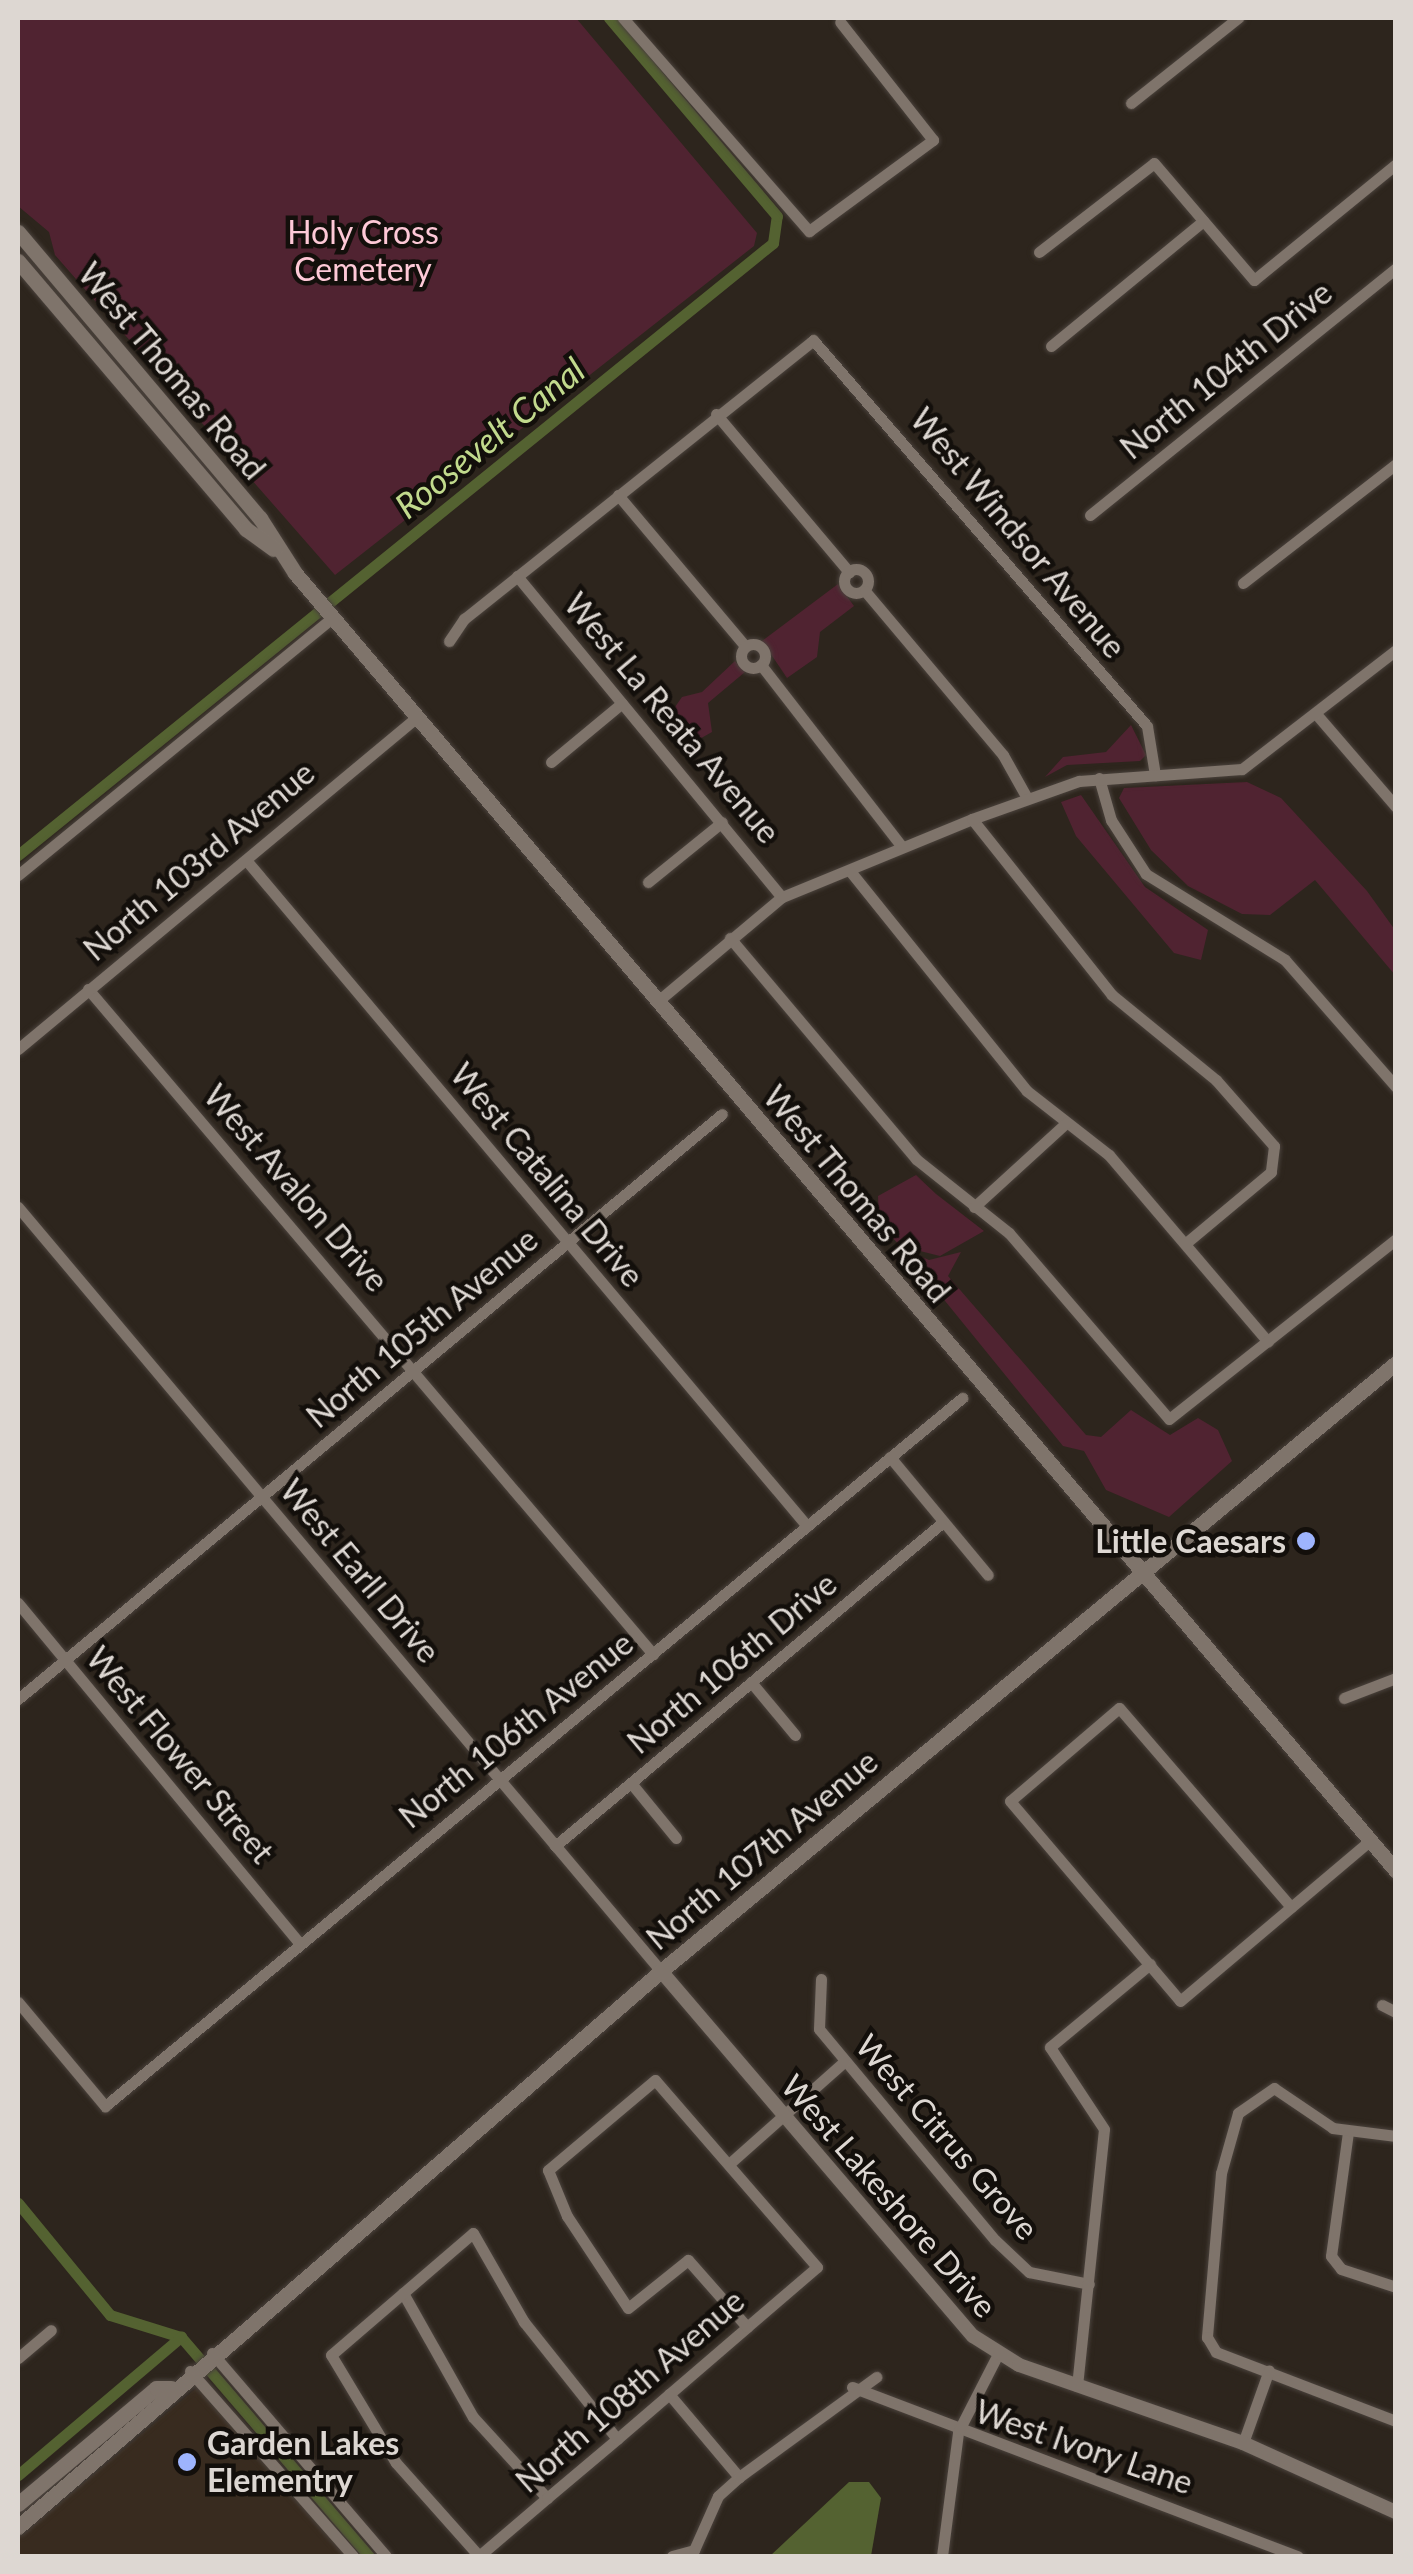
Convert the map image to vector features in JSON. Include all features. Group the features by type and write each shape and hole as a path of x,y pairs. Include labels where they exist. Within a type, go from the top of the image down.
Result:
{"main road":[{"name":"West Thomas Road","path":"18,232 260,518 278,552 332,617 1396,1871"},
{"name":"West Thomas Road","path":"18,261 246,530 278,552"},
{"name":"North 107th Avenue","path":"18,2527 168,2401 171,2388 661,1971 1139,1568 1396,1363"},
{"name":"North 107th Avenue","path":"18,2504 156,2388 171,2388"}],"street":[{"path":"622,18 809,231 933,140 840,22"},
{"path":"1131,103 1238,18"},
{"path":"1039,252 1154,164 1254,280 1396,164"},
{"path":"1051,346 1204,221"},
{"name":"North 104th Drive","path":"1090,515 1396,268"},
{"name":"West Windsor Avenue","path":"716,414 813,340 1146,726 1155,774"},
{"path":"449,641 517,576 716,414 849,572 867,575 864,591 1003,756 1027,798"},
{"path":"1244,583 1396,464"},
{"path":"618,495 745,646 762,648 761,665 902,848"},
{"name":"West La Reata Avenue","path":"517,576 782,898"},
{"path":"18,875 332,617"},
{"path":"658,1001 782,898 1027,798 1099,778 1242,769 1317,715 1396,650"},
{"path":"550,762 622,703"},
{"path":"1317,715 1396,807"},
{"name":"North 103rd Avenue","path":"18,1049 417,717"},
{"path":"1099,778 1111,820 1146,874 1285,960 1396,1087"},
{"path":"972,820 1112,996 1216,1080 1280,1158 1185,1244"},
{"path":"648,882 722,822"},
{"name":"West Catalina Drive","path":"246,860 807,1526"},
{"path":"850,871 1027,1091 1108,1156 1268,1342"},
{"path":"730,938 916,1159 1008,1233 1169,1419 1396,1239"},
{"name":"West Avalon Drive","path":"88,989 416,1370 652,1654"},
{"name":"North 105th Avenue","path":"18,1699 722,1114"},
{"path":"974,1208 1066,1123"},
{"name":"West Earll Drive","path":"18,1207 661,1971"},
{"name":"North 106th Avenue","path":"18,2002 104,2106 298,1942 962,1398"},
{"path":"890,1457 988,1575"},
{"name":"North 106th Drive","path":"555,1846 943,1522"},
{"name":"West Flower Street","path":"18,1604 298,1942"},
{"path":"1344,1698 1396,1678"},
{"path":"751,1682 795,1735"},
{"path":"1291,1907 1119,1708 1010,1801 1180,2000 1291,1907 1369,1841"},
{"path":"631,1783 676,1838"},
{"path":"1077,2386 1104,2128 1050,2047 1150,1964"},
{"name":"West Lakeshore Drive","path":"661,1971 951,2317 998,2354 1077,2386 1243,2442 1396,2512"},
{"name":"West Citrus Grove","path":"822,1979 820,2029 1011,2258 1052,2280 1089,2284"},
{"path":"1382,2005 1396,2012"},
{"path":"747,2327 688,2260 628,2308 567,2216 548,2170 655,2080 729,2164 845,2061"},
{"path":"1396,2136 1348,2132 1274,2088 1238,2113 1221,2173 1208,2346 1396,2420"},
{"path":"1348,2132 1331,2256 1342,2269 1396,2287"},
{"name":"North 108th Avenue","path":"479,2556 817,2267 729,2164"},
{"path":"479,2556 396,2464 330,2355 473,2233 524,2322 617,2439"},
{"path":"403,2293 474,2417 548,2498"},
{"path":"18,2358 51,2330"},
{"path":"212,2353 386,2556"},
{"path":"942,2556 958,2432 998,2354"},
{"path":"192,2370 353,2556"},
{"path":"1243,2442 1269,2370"},
{"path":"672,2556 694,2553 718,2496 739,2477 852,2386 876,2377"},
{"name":"West Ivory Lane","path":"852,2386 958,2432 1298,2556"},
{"path":"669,2394 739,2477"}],"shaded area":[{"name":"Garden Lakes Elementry","path":"199,2386 348,2556 18,2556 18,2538"},
{"path":"849,2482 869,2482 881,2498 871,2556 770,2556"}],"green space":[{"name":"Holy Cross Cemetery","path":"18,18 576,18 757,233 754,246 335,575 55,255 49,232 18,206"},
{"path":"838,584 854,606 820,632 817,657 787,678 762,641"},
{"path":"735,661 745,672 708,703 712,732 680,750 661,727 682,697 702,692"},
{"path":"1131,725 1146,755 1140,761 1067,765 1045,777 1063,757 1106,752"},
{"path":"1247,782 1281,798 1367,891 1395,930 1395,975 1315,880 1270,915 1242,914 1188,886 1151,850 1119,798 1124,788"},
{"path":"1081,795 1145,887 1208,930 1201,960 1174,953 1076,836 1061,802"},
{"path":"916,1175 984,1231 940,1256 900,1246 879,1223 878,1196"},
{"path":"902,1248 929,1260 961,1252 948,1276 1086,1435 1101,1437 1131,1410 1170,1435 1198,1418 1218,1430 1232,1461 1169,1517 1106,1490 1084,1451 1063,1446"}],"waterway":[{"name":"Roosevelt Canal","path":"18,855 773,243 777,216 609,18"},
{"name":"Roosevelt Canal","path":"18,2203 110,2315 181,2337 369,2556"},
{"path":"18,2475 181,2337"}],"place":[{"name":"Little Caesars","path":"1306,1541"},
{"name":"Garden Lakes Elementry","path":"187,2462"}]}
